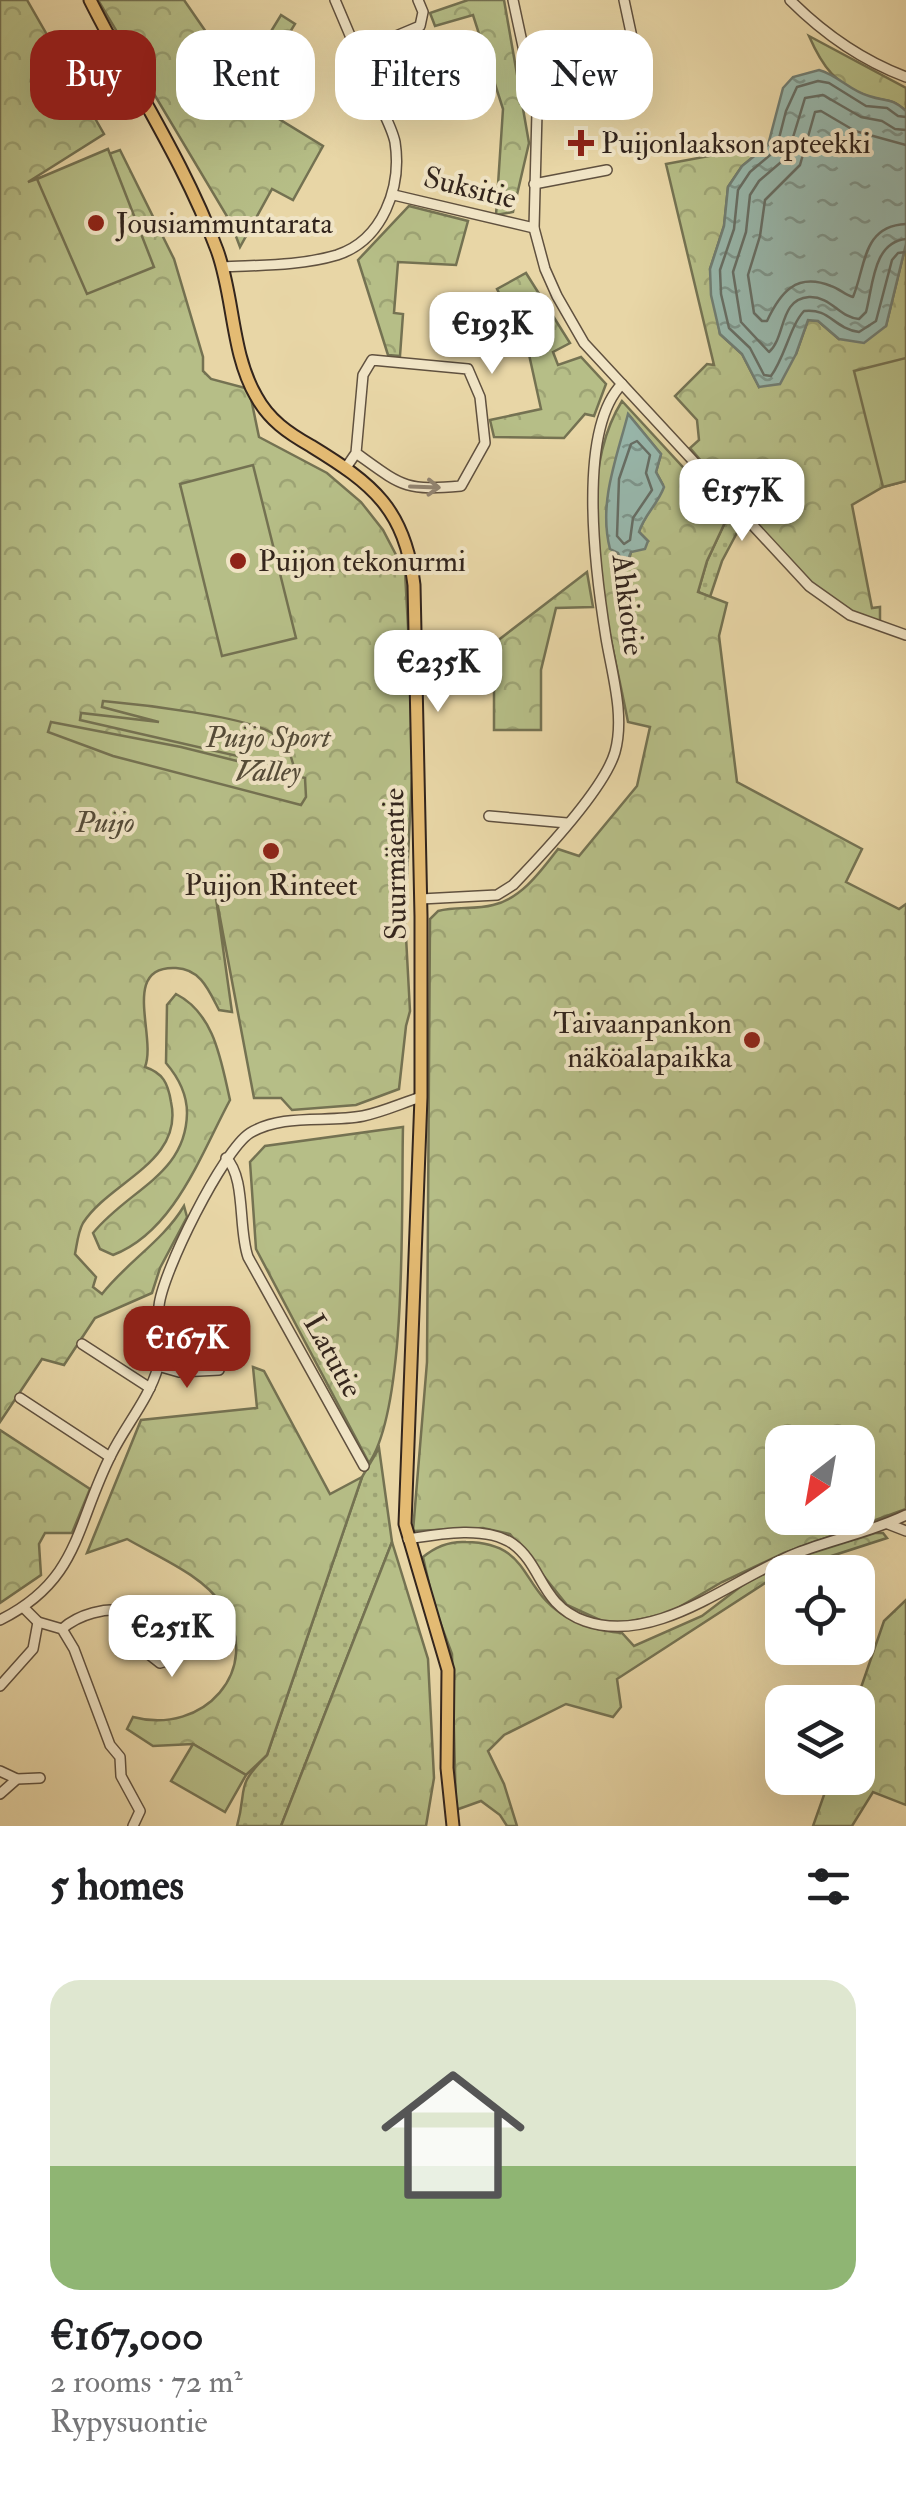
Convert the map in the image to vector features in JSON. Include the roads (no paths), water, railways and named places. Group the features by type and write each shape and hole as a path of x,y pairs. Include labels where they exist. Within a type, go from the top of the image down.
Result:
{"main road":[{"name":"Suurmäentie","path":"90,0 191,185 222,266 242,360 254,394 280,426 345,468 391,510 410,555 414,584 421,899 421,1097 405,1524 448,1670 447,1768 454,1826"}],"street":[{"path":"335,0 348,30"},
{"path":"410,30 420,26 422,12 418,0"},
{"path":"513,0 520,30"},
{"path":"624,0 630,30"},
{"path":"790,0 834,40 906,77"},
{"path":"222,266 308,262 338,255 366,237 380,222 394,195 394,141 386,120"},
{"path":"537,120 534,228 545,269 584,343 809,586 850,615 906,635"},
{"path":"534,184 607,170"},
{"name":"Suksitie","path":"394,195 534,228"},
{"path":"345,468 356,454 363,375 372,360 468,369 480,397 486,443 461,486 402,486 356,454"},
{"name":"Ahkiotie","path":"421,899 496,894 512,886 608,771 616,748 618,716 596,574 595,446 605,411 622,384"},
{"path":"489,816 566,823"},
{"path":"0,1620 24,1608 54,1581 70,1556 110,1457 150,1388 158,1366 159,1303 174,1260 238,1142 276,1123 363,1116 421,1097"},
{"name":"Latutie","path":"226,1158 237,1171 242,1240 248,1258 364,1466"},
{"path":"82,1344 150,1388"},
{"path":"158,1366 179,1372 218,1370"},
{"path":"20,1398 110,1457"},
{"path":"408,1539 481,1534 499,1537 520,1551 566,1613 606,1627 622,1627 662,1620 764,1566 906,1515"},
{"path":"888,1524 906,1531"},
{"path":"24,1608 38,1622 62,1629 74,1650 110,1745 120,1757 120,1776 140,1811 133,1826"},
{"path":"62,1629 70,1622 113,1608 127,1611 163,1628 175,1639 175,1654 170,1660 160,1663 146,1652 127,1611"},
{"path":"0,1686 33,1649 38,1622"},
{"path":"0,1771 17,1778 40,1778"},
{"path":"0,1794 17,1778"}],"water":[{"path":"819,70 862,94 892,102 906,111 906,244 886,326 864,343 839,339 818,321 808,320 780,384 759,387 742,354 720,334 710,269 724,226 728,187 742,166 768,145 783,88 793,77"},
{"path":"628,414 661,454 656,472 664,487 639,532 648,541 645,549 631,552 625,567 618,553 610,549 606,515 610,480"}],"place":[{"name":"Puijonlaakson apteekki","path":"581,143"},
{"name":"Jousiammuntarata","path":"96,223"},
{"name":"Puijon tekonurmi","path":"238,561"},
{"name":"Puijon Rinteet","path":"271,851"},
{"name":"Taivaanpankon näköalapaikka","path":"752,1040"}],"park label":[{"name":"Puijo Sport Valley","path":"268,754"},
{"name":"Puijo","path":"105,822"}]}
